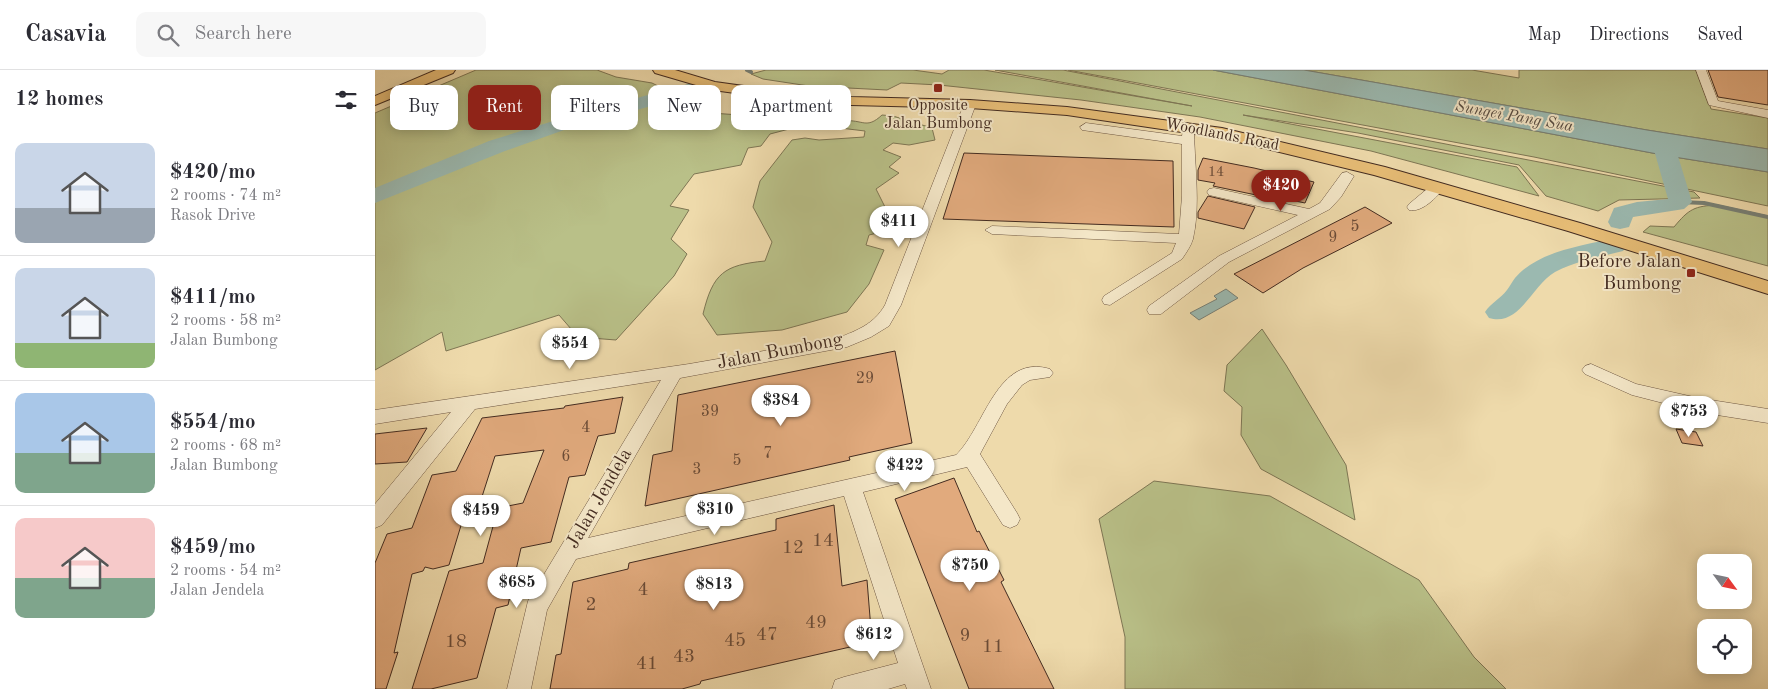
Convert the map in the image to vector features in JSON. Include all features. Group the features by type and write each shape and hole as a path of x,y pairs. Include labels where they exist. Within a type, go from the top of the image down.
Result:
{"main road":[{"path":"375,91 425,70"},
{"path":"375,101 448,70"},
{"name":"Woodlands Road","path":"659,70 695,80 727,78 777,87 837,93 1069,104 1143,113 1226,127 1405,170 1768,274"},
{"name":"Woodlands Road","path":"712,79 823,99 970,104 1100,114 1188,134 1325,156 1690,262 1768,288"}],"street":[{"path":"1701,70 1713,103 1768,114"},
{"name":"Jalan Bumbong","path":"375,416 675,371 841,343 865,333 883,322 893,305 970,104"},
{"path":"1100,114 1112,130"},
{"path":"1086,127 1188,134 1186,239 1184,249 1177,256 1110,300"},
{"path":"1325,156 1336,163 1347,176"},
{"path":"1155,310 1224,259 1329,203 1347,176 1366,171 1379,171"},
{"path":"1413,207 1429,197 1438,188"},
{"path":"1214,192 1310,214"},
{"path":"993,230 1186,239"},
{"path":"1591,370 1632,389 1698,405 1768,416"},
{"name":"Jalan Jendela","path":"519,689 537,608 675,371"},
{"path":"571,551 962,461 971,455 995,408 1015,382 1024,375 1044,373"},
{"path":"375,519 470,402"},
{"path":"971,455 1010,519"},
{"path":"844,689 916,680 851,487"}],"green space":[{"path":"476,70 597,70 616,77 656,85 648,85 648,130 721,130 721,114 731,114 731,130 785,130 770,134 761,146 748,148 741,165 694,174 670,206 689,210 671,239 687,254 674,276 616,340 578,337 559,315 446,351 442,332 375,370 375,113 390,107 390,130 458,130 458,85 441,85"},
{"path":"766,70 913,70 942,74 949,70 984,70 1192,106 995,70 1063,70 1694,192 1700,198 1619,200 1598,211 1546,196 1519,165 1358,133 1243,115 1517,167 1539,196 1371,151 1200,117 1081,100 939,85 901,83 887,90 851,88 851,85 802,85 763,79 751,74"},
{"path":"1068,70 1213,70 1668,156 1768,172 1768,206 1534,157"},
{"path":"1304,70 1472,70 1519,78 1519,70 1698,70 1711,109 1768,118 1768,149 1647,130"},
{"path":"882,115 893,116 932,128 935,140 909,145 893,143 883,150 901,157 889,167 899,173 876,189 892,221 885,231 869,235 866,245 884,250 869,284 847,312 782,330 717,335 703,314 716,280 722,274 739,265 765,261 772,242 753,207 760,181 792,140 864,137 865,131 851,129 851,121 868,123"},
{"path":"1718,205 1768,216 1768,266 1643,232 1650,226 1674,227 1688,212 1703,206"},
{"path":"1262,329 1286,365 1346,465 1355,520 1261,469 1241,435 1242,407 1224,391 1227,365"},
{"path":"1154,481 1270,496 1419,580 1474,657 1506,689 1125,689 1125,637 1099,519"}],"water":[{"name":"Sungei Pang Sua","path":"1213,70 1304,70 1647,130 1768,149 1768,172 1668,156"},
{"path":"1226,289 1238,298 1199,320 1190,313 1217,299 1214,296"}],"building":[{"path":"1708,70 1768,70 1768,105 1718,97"},
{"path":"964,153 1173,161 1174,227 943,219"},
{"path":"1203,158 1314,182 1305,203 1213,186 1215,183 1198,180 1198,170"},
{"path":"1208,196 1255,207 1244,229 1198,218 1198,212"},
{"path":"1365,207 1392,223 1303,268 1263,293 1234,274"},
{"path":"895,351 912,443 849,457 850,460 645,506 653,455 672,451 678,395"},
{"path":"623,397 615,433 598,436 585,475 569,477 551,542 521,548 508,605 496,608 477,678 431,689 412,689 449,571 483,563 498,508 523,503 544,450 495,456 479,506 466,509 449,565 433,569 425,567 423,571 412,574 394,653 398,652 386,689 375,689 375,563 387,534 412,528 432,475 456,471 482,418 564,408 565,406"},
{"path":"427,428 407,462 375,464 375,434"},
{"path":"1676,429 1696,432 1703,446 1682,443"},
{"path":"954,478 977,532 979,531 1004,580 1001,582 1054,689 969,689 895,499"},
{"path":"834,505 842,586 867,580 872,642 701,681 700,684 682,689 550,689 556,655 561,654 573,582 628,569 629,563 776,530 776,519"}],"waterway":[{"path":"747,70 751,72"},
{"path":"375,196 497,146 557,126 648,101"},
{"path":"1620,222 1622,213 1637,209 1669,206 1680,202 1677,186 1663,143"},
{"path":"1680,202 1704,203 1768,217"},
{"path":"1499,312 1516,297 1525,283 1546,267 1580,254 1614,246"}],"place":[{"name":"Opposite Jalan Bumbong","path":"938,88"},
{"name":"Before Jalan Bumbong","path":"1691,273"}]}
